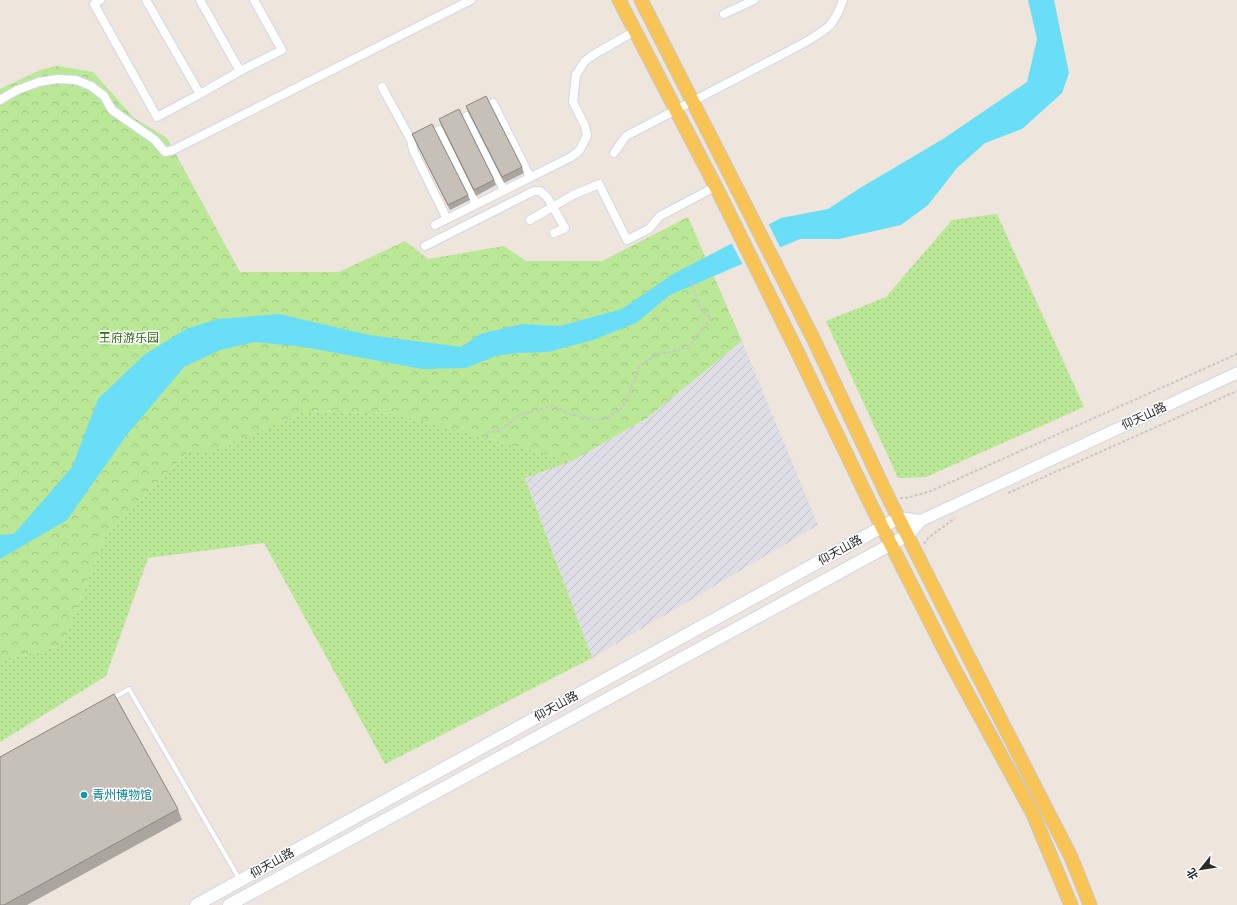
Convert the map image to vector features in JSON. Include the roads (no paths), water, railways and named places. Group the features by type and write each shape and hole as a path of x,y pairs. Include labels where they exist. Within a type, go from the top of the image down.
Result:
{"main road":[{"path":"619,0 718,191 882,527 950,660 1033,814 1071,905"},
{"path":"641,0 813,338 888,497 1071,857 1090,905"},
{"path":"899,518 920,521"},
{"name":"仰天山路","path":"196,905 899,518"},
{"name":"仰天山路","path":"229,905 908,535 920,521"}],"street":[{"path":"100,0 94,4 157,117 282,50 254,0"},
{"path":"146,0 200,94"},
{"path":"200,0 240,72"},
{"path":"0,100 17,90 39,82 58,79 76,80 91,86 104,96 112,110 155,140 165,152 173,150 471,0"},
{"path":"724,14 754,0"},
{"path":"614,153 626,136 804,43 829,27 834,22 843,0"},
{"path":"435,225 571,157 579,151 587,136 585,126 573,102 576,75 585,62 593,55 635,31"},
{"path":"382,87 411,140 413,150 447,219"},
{"path":"493,103 530,177"},
{"path":"466,116 504,190"},
{"path":"439,130 476,204"},
{"path":"530,220 573,195 599,184 627,240 649,229 660,216 718,191"},
{"path":"425,246 534,191 540,191 547,197 565,228 554,233"},
{"name":"仰天山路","path":"920,521 1237,373"}],"lane":[{"path":"108,700 129,689 240,880"}],"water":[{"path":"1028,0 1054,0 1069,73 1062,93 1022,129 985,143 957,168 928,205 901,225 839,239 800,239 670,295 636,323 593,340 548,352 518,353 496,356 466,368 422,369 304,347 255,342 220,350 184,367 126,436 67,520 0,559 0,535 14,534 72,467 98,399 144,355 186,329 218,319 279,314 369,335 462,347 480,334 522,324 560,326 622,309 673,274 781,218 828,209 860,188 943,139 1027,82 1037,39"}],"place":[{"name":"青州博物馆","path":"84,795"}],"park label":[{"name":"王府游乐园","path":"129,338"}]}
